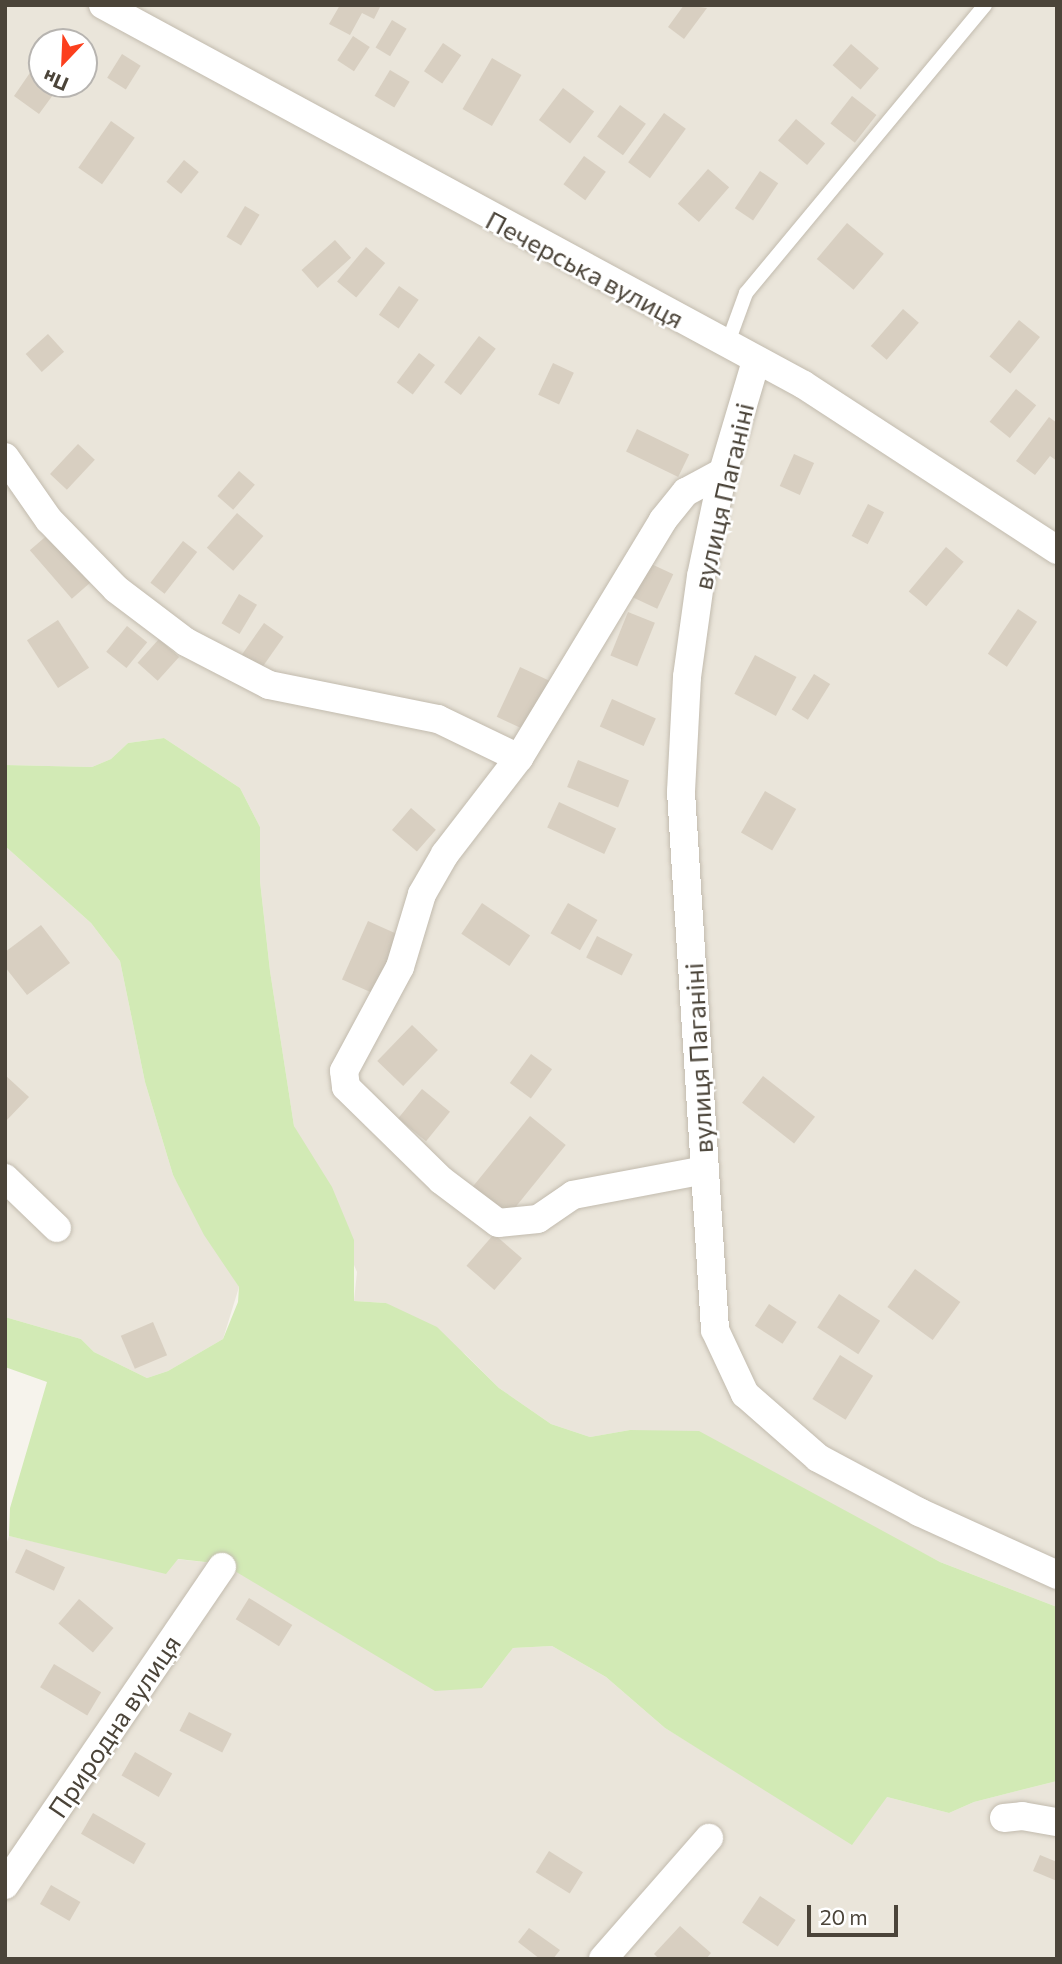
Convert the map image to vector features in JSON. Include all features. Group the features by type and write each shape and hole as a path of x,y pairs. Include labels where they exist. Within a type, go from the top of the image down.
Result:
{"street":[{"name":"Печерська вулиця","path":"103,5 804,385 1057,550"},
{"name":"вулиця Паганіні","path":"756,361 723,472 687,677 681,792 715,1330 745,1394 818,1458 919,1512 1057,1575"},
{"path":"5,457 49,520 116,589 187,642 269,685 438,719 519,758"},
{"path":"705,1170 573,1195 538,1219 498,1223 441,1180 346,1087 344,1071 400,967 422,894 445,854 519,758 663,520 686,492 723,472"},
{"path":"5,1178 57,1228"},
{"name":"Природна вулиця","path":"5,1885 222,1567"},
{"path":"1004,1818 1022,1816 1057,1822"},
{"path":"603,1959 709,1838"}],"lane":[{"path":"727,345 746,293 985,5"}],"shaded area":[{"path":"5,5 1057,5 1057,1607 940,1562 821,1500 630,1430 590,1437 551,1424 499,1388 465,1354 386,1303 354,1301 357,1272 294,1126 270,971 260,881 260,827 240,788 164,738 128,743 111,759 92,767 5,765"},
{"path":"5,846 91,923 120,961 145,1082 173,1175 239,1287 223,1339 168,1371 147,1378 94,1352 81,1339 5,1317"},
{"path":"9,1536 53,1546 223,1564 482,1688 513,1648 552,1646 606,1677 665,1728 751,1780 887,1797 949,1813 974,1802 1057,1781 1057,1959 5,1959 5,1548"}],"green space":[{"path":"164,738 240,788 260,827 260,881 270,971 294,1126 332,1187 354,1240 354,1301 386,1303 437,1327 499,1388 551,1424 590,1437 630,1430 699,1431 940,1562 1057,1607 1057,1781 974,1802 949,1813 887,1797 852,1845 665,1728 606,1677 552,1646 513,1648 482,1688 435,1691 223,1564 178,1559 166,1574 9,1536 10,1508 47,1382 5,1367 5,1317 81,1339 94,1352 147,1378 168,1371 223,1339 238,1302 239,1287 204,1235 173,1175 145,1082 120,961 91,923 5,846 5,765 92,767 111,759 128,743"}],"building":[{"path":"340,5 381,5 374,19 362,13 350,35 329,24"},
{"path":"684,5 707,8 684,39 668,27"},
{"path":"392,20 407,29 390,56 376,47"},
{"path":"353,36 370,47 354,71 337,60"},
{"path":"443,43 461,55 442,83 424,71"},
{"path":"851,44 879,68 861,89 833,65"},
{"path":"122,54 141,66 126,89 107,78"},
{"path":"492,58 521,75 492,126 462,109"},
{"path":"390,70 410,82 394,108 375,96"},
{"path":"28,76 28,98 51,98 39,114 14,96"},
{"path":"563,88 594,111 570,143 539,120"},
{"path":"852,96 876,115 855,143 830,124"},
{"path":"620,105 646,124 623,155 597,137"},
{"path":"664,113 686,129 650,178 628,162"},
{"path":"796,119 825,143 807,165 778,140"},
{"path":"111,121 135,138 102,184 78,168"},
{"path":"584,156 606,172 585,200 563,184"},
{"path":"184,160 199,172 181,194 166,182"},
{"path":"708,169 729,187 699,222 678,204"},
{"path":"760,171 778,183 753,221 735,208"},
{"path":"245,206 260,215 241,246 226,237"},
{"path":"847,223 884,254 854,290 817,259"},
{"path":"335,240 351,258 318,288 302,270"},
{"path":"366,247 385,263 356,298 337,281"},
{"path":"399,286 419,300 399,328 379,315"},
{"path":"903,309 919,323 887,360 871,346"},
{"path":"1019,320 1040,337 1010,374 989,357"},
{"path":"48,334 64,352 42,372 26,354"},
{"path":"479,336 496,349 461,395 444,382"},
{"path":"419,353 435,365 413,395 397,383"},
{"path":"553,363 574,373 559,404 538,395"},
{"path":"1016,389 1036,405 1010,438 990,422"},
{"path":"1049,417 1057,423 1057,461 1050,456 1035,475 1016,461"},
{"path":"637,429 689,454 678,477 626,451"},
{"path":"78,444 95,460 67,490 50,474"},
{"path":"794,454 814,463 800,495 780,486"},
{"path":"239,471 255,485 233,510 217,496"},
{"path":"868,504 884,512 868,544 852,536"},
{"path":"237,513 263,536 233,571 207,548"},
{"path":"51,532 93,580 72,599 30,550"},
{"path":"183,541 197,552 165,594 150,583"},
{"path":"946,547 964,562 926,606 909,591"},
{"path":"647,562 673,574 657,609 631,596"},
{"path":"239,594 257,605 239,634 221,623"},
{"path":"1018,609 1037,622 1007,667 988,654"},
{"path":"628,612 655,623 637,666 610,656"},
{"path":"58,620 89,668 58,688 27,640"},
{"path":"264,623 284,637 258,673 239,659"},
{"path":"127,626 147,642 126,668 106,652"},
{"path":"159,639 179,657 158,681 138,663"},
{"path":"755,655 796,677 776,716 734,694"},
{"path":"520,667 550,681 527,731 497,717"},
{"path":"814,674 830,684 808,720 792,710"},
{"path":"612,699 656,719 644,746 600,726"},
{"path":"578,760 629,781 618,807 567,787"},
{"path":"765,791 796,809 772,851 741,833"},
{"path":"559,802 616,829 604,854 547,827"},
{"path":"411,808 436,830 417,852 392,830"},
{"path":"482,903 530,935 509,966 461,934"},
{"path":"568,903 597,920 580,950 550,933"},
{"path":"368,921 401,936 375,994 342,979"},
{"path":"41,925 70,963 27,995 5,967 5,952"},
{"path":"597,936 633,954 622,976 586,957"},
{"path":"412,1025 438,1050 403,1086 377,1061"},
{"path":"531,1054 552,1069 531,1098 510,1083"},
{"path":"5,1075 29,1097 5,1122"},
{"path":"763,1076 815,1117 794,1143 742,1103"},
{"path":"422,1089 450,1112 426,1141 398,1119"},
{"path":"530,1116 566,1145 508,1216 473,1187"},
{"path":"494,1234 522,1258 494,1290 466,1266"},
{"path":"915,1269 960,1302 933,1340 887,1307"},
{"path":"839,1294 880,1321 858,1354 817,1328"},
{"path":"769,1304 797,1322 783,1344 755,1326"},
{"path":"153,1322 167,1355 135,1369 121,1336"},
{"path":"840,1355 873,1376 846,1420 812,1399"},
{"path":"26,1549 65,1567 54,1591 15,1573"},
{"path":"249,1598 292,1625 279,1646 236,1619"},
{"path":"79,1599 113,1628 93,1652 58,1624"},
{"path":"54,1664 101,1692 87,1715 40,1687"},
{"path":"189,1712 232,1734 222,1753 179,1731"},
{"path":"135,1752 172,1774 159,1797 122,1775"},
{"path":"93,1813 146,1844 134,1864 81,1834"},
{"path":"549,1851 583,1872 570,1893 536,1872"},
{"path":"1040,1855 1057,1862 1057,1881 1033,1871"},
{"path":"51,1885 80,1902 69,1921 40,1904"},
{"path":"760,1896 796,1920 778,1947 742,1923"},
{"path":"680,1926 711,1953 706,1959 659,1959 654,1954"},
{"path":"529,1928 560,1950 553,1959 540,1959 518,1942"}]}
